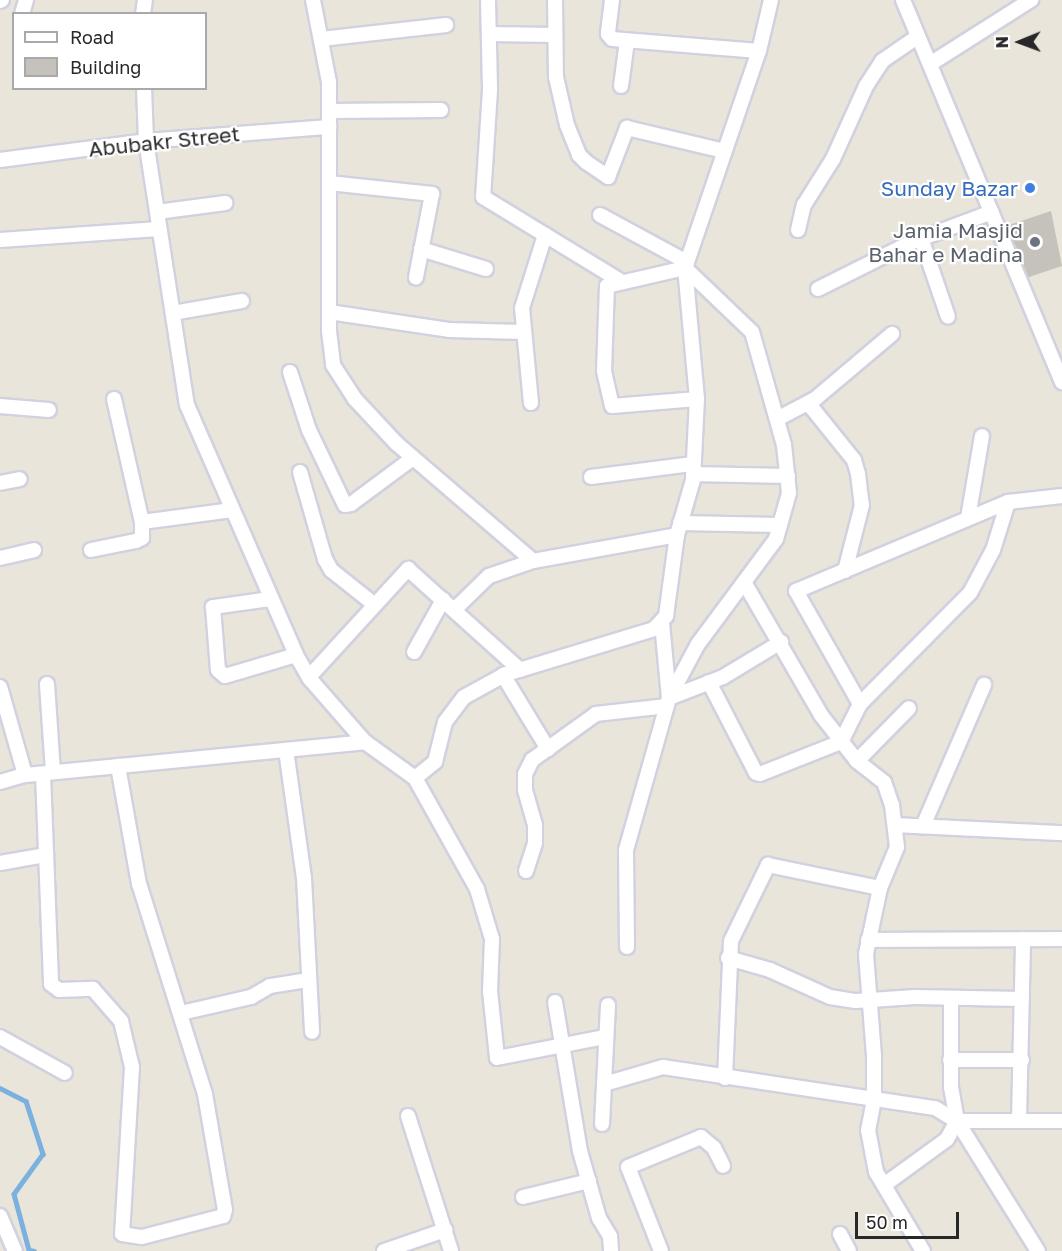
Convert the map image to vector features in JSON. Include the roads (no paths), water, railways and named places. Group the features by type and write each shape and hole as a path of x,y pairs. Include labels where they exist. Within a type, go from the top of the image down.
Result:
{"street":[{"path":"313,0 329,82 329,312 333,365 355,399 413,458 532,561"},
{"path":"488,0 489,34 483,197 622,282"},
{"path":"555,0 556,77 567,125 579,155 608,177 627,128 724,151"},
{"path":"612,0 608,36 627,41 759,51"},
{"path":"668,702 662,624 678,529 693,469 697,399 686,265 759,51 771,0"},
{"path":"903,0 1061,376"},
{"path":"930,63 1031,0"},
{"path":"321,39 446,25"},
{"path":"489,34 555,35"},
{"path":"798,230 804,205 833,159 866,86 882,60 917,37"},
{"path":"621,86 627,41"},
{"path":"144,90 146,141 187,405 296,655 309,677 365,742 416,778 477,889 492,939 490,990 496,1058 604,1036"},
{"path":"329,111 441,110"},
{"name":"Abubakr Street","path":"0,160 146,141 329,127"},
{"path":"329,183 429,192 432,197 416,277"},
{"path":"157,212 225,202"},
{"path":"818,289 921,238 992,212"},
{"path":"600,215 686,265 752,332 777,419 789,493 776,539 698,644 668,702 626,850 627,947"},
{"path":"0,240 159,229"},
{"path":"531,402 523,332 524,297 545,235"},
{"path":"921,238 948,316"},
{"path":"421,249 486,269"},
{"path":"686,265 606,286 604,371 612,406 697,399"},
{"path":"173,313 242,301"},
{"path":"329,312 449,330 523,332"},
{"path":"777,419 808,403 892,334"},
{"path":"290,372 309,430 345,505 351,504 413,458"},
{"path":"91,550 136,541 142,537 142,522 114,399"},
{"path":"808,403 854,460 858,474 862,505 845,571"},
{"path":"0,406 49,410"},
{"path":"968,518 982,436"},
{"path":"591,477 693,469 788,477"},
{"path":"300,472 325,559 332,570 375,605"},
{"path":"0,483 20,479"},
{"path":"860,705 796,591 1008,502 1062,496"},
{"path":"709,682 756,773 760,774 841,742 860,705 970,593 993,550 1008,502"},
{"path":"142,522 232,510"},
{"path":"414,652 449,605 489,576 532,561 678,529 780,525"},
{"path":"0,558 34,550"},
{"path":"309,677 408,569 520,670"},
{"path":"744,582 781,642 821,715 857,761 884,782 896,825 897,847 880,888 868,940 874,1100 868,1130 870,1156 922,1251"},
{"path":"270,599 213,607 218,670 225,676 296,655"},
{"path":"416,778 435,762 445,722 464,697 503,675 662,624"},
{"path":"526,871 535,843 535,825 527,806 525,774 532,760 596,714 668,702 781,642"},
{"path":"503,675 548,749"},
{"path":"47,684 46,855 51,984 59,990 93,989 100,993 121,1021 130,1050 132,1067 122,1234 142,1237 223,1216 225,1210 205,1094 182,1013 139,884 118,766"},
{"path":"923,826 984,685"},
{"path":"0,687 2,703 25,775"},
{"path":"857,761 909,708"},
{"path":"0,782 25,775 365,742"},
{"path":"286,750 304,878 307,980 312,1032"},
{"path":"896,825 1062,833"},
{"path":"0,863 46,855"},
{"path":"725,1078 728,958 731,941 768,865 880,888"},
{"path":"1020,1120 1023,939"},
{"path":"868,940 1062,939"},
{"path":"728,958 770,970 830,997 1022,999"},
{"path":"182,1013 251,997 270,986 307,980"},
{"path":"951,998 950,1060 957,1121 1038,1251"},
{"path":"555,1002 561,1045 589,1181 599,1218 610,1236 611,1251"},
{"path":"602,1124 606,1097 604,1036 608,1005"},
{"path":"0,1036 65,1072"},
{"path":"950,1060 1022,1060"},
{"path":"611,1083 663,1067 935,1108 957,1121 1062,1121"},
{"path":"408,1116 451,1251"},
{"path":"884,1185 947,1139 957,1121"},
{"path":"661,1251 628,1167 701,1137 714,1148 723,1166"},
{"path":"523,1197 589,1181"},
{"path":"0,1216 15,1251"},
{"path":"384,1251 445,1230"},
{"path":"840,1234 849,1251"},
{"path":"142,1237 150,1251"}],"waterway":[{"path":"0,1088 26,1101 43,1154 14,1194 29,1250 34,1251"}],"place":[{"name":"Sunday Bazar","path":"1030,188"},
{"name":"Jamia Masjid Bahar e Madina","path":"1035,242"}]}
